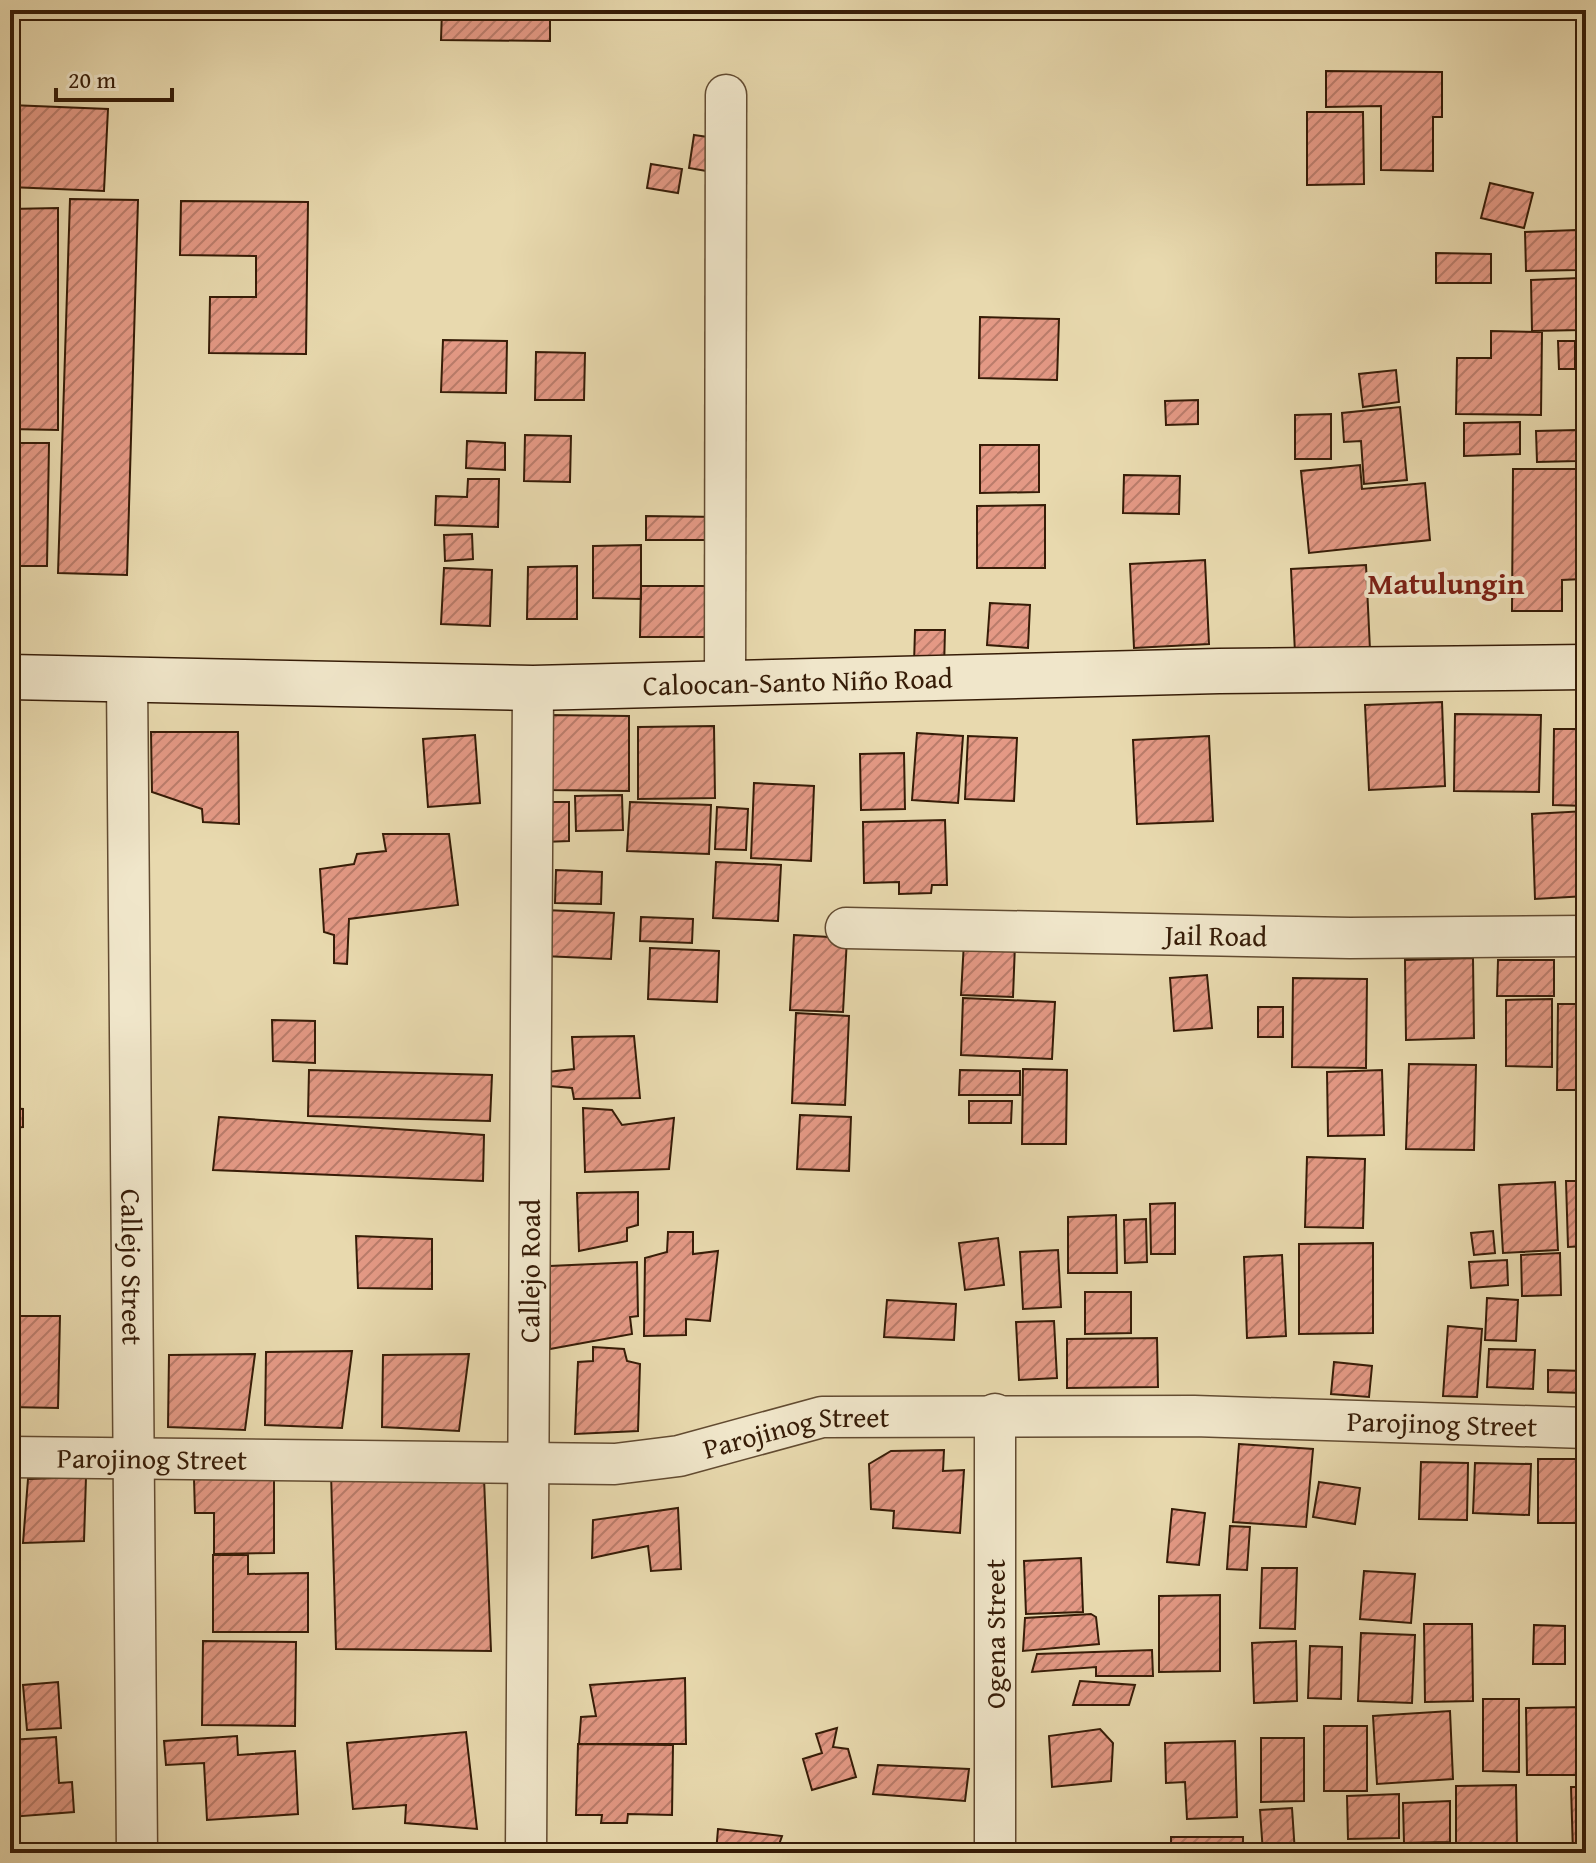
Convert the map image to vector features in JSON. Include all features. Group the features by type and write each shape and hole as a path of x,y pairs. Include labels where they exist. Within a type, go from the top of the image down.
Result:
{"street":[{"path":"725,683 726,95"},
{"name":"Caloocan-Santo Niño Road","path":"10,677 533,688 1219,671 1586,667"},
{"name":"Callejo Street","path":"127,679 137,1853"},
{"name":"Callejo Road","path":"526,1853 533,688"},
{"name":"Jail Road","path":"846,928 1350,938 1586,936"},
{"name":"Parojinog Street","path":"10,1457 615,1464 679,1456 822,1417 995,1414 1194,1416 1586,1428"},
{"name":"Ogena Street","path":"995,1414 995,1853"}],"building":[{"path":"442,10 550,10 550,41 441,40"},
{"path":"1326,71 1442,72 1442,117 1433,117 1433,171 1381,170 1381,106 1326,107"},
{"path":"1582,83 1586,83 1586,171 1583,171"},
{"path":"10,105 108,109 104,191 10,187"},
{"path":"1307,112 1363,112 1364,184 1307,185"},
{"path":"694,135 723,139 718,173 689,168"},
{"path":"651,164 682,169 678,193 647,188"},
{"path":"1490,183 1533,193 1524,228 1481,218"},
{"path":"70,199 138,200 127,575 58,573"},
{"path":"181,201 308,202 306,354 209,353 210,297 256,297 256,256 180,255"},
{"path":"58,208 58,430 10,429 10,209"},
{"path":"1576,230 1577,270 1526,271 1525,232"},
{"path":"1436,253 1491,254 1491,283 1436,283"},
{"path":"1580,278 1581,330 1532,331 1531,280"},
{"path":"980,317 1059,319 1057,380 979,378"},
{"path":"1491,331 1542,332 1541,415 1456,414 1457,358 1491,358"},
{"path":"443,340 507,341 506,393 441,392"},
{"path":"1558,341 1575,341 1575,369 1559,369"},
{"path":"536,352 585,353 584,400 535,400"},
{"path":"1396,370 1399,402 1363,407 1359,374"},
{"path":"1198,400 1198,424 1166,425 1165,401"},
{"path":"1400,407 1407,480 1364,484 1361,441 1344,442 1342,413"},
{"path":"1331,414 1331,459 1295,459 1295,415"},
{"path":"1520,422 1520,454 1464,456 1464,423"},
{"path":"1576,430 1577,461 1537,462 1536,431"},
{"path":"525,435 571,436 570,482 524,481"},
{"path":"467,441 505,443 505,470 466,468"},
{"path":"10,443 49,443 47,566 10,566"},
{"path":"980,445 1039,445 1039,492 980,493"},
{"path":"1360,465 1362,489 1425,483 1430,540 1309,553 1301,471"},
{"path":"1513,469 1583,469 1582,579 1562,580 1562,611 1512,611"},
{"path":"1124,475 1180,476 1179,514 1123,513"},
{"path":"468,479 499,479 498,527 435,525 436,496 467,497"},
{"path":"1045,505 1045,568 977,568 977,506"},
{"path":"646,516 720,517 720,540 646,540"},
{"path":"472,534 473,559 445,561 444,535"},
{"path":"641,545 641,599 593,598 593,546"},
{"path":"1205,560 1209,644 1134,648 1130,564"},
{"path":"1366,565 1370,650 1295,653 1291,569"},
{"path":"577,566 577,619 527,619 528,567"},
{"path":"444,568 492,570 490,626 441,624"},
{"path":"641,586 714,586 714,637 640,637"},
{"path":"990,603 1030,605 1028,648 987,645"},
{"path":"915,630 945,630 944,669 914,664"},
{"path":"1442,702 1445,786 1369,790 1365,705"},
{"path":"1455,714 1541,715 1539,792 1454,791"},
{"path":"548,715 629,716 629,791 547,790"},
{"path":"714,726 715,798 638,799 638,727"},
{"path":"1554,729 1586,729 1586,806 1553,805"},
{"path":"151,732 238,732 239,824 203,822 202,809 152,792"},
{"path":"917,733 963,736 958,803 912,800"},
{"path":"475,735 480,803 428,807 423,739"},
{"path":"968,736 1017,738 1014,801 965,799"},
{"path":"1209,736 1213,821 1137,824 1133,740"},
{"path":"904,753 905,809 861,810 860,754"},
{"path":"754,783 814,786 811,861 751,858"},
{"path":"622,795 623,830 576,831 575,796"},
{"path":"545,802 569,802 569,841 544,842"},
{"path":"630,802 711,805 709,854 627,851"},
{"path":"717,807 748,809 746,850 715,849"},
{"path":"1586,811 1586,896 1535,899 1532,814"},
{"path":"945,820 947,885 932,885 931,893 899,894 899,882 864,883 863,822"},
{"path":"383,834 449,834 458,905 349,919 347,964 334,963 334,935 324,932 320,869 354,864 357,854 386,851"},
{"path":"716,862 781,865 778,921 713,918"},
{"path":"556,870 602,872 601,904 555,903"},
{"path":"545,910 614,913 611,959 543,956"},
{"path":"641,917 693,919 692,943 640,941"},
{"path":"794,935 847,938 843,1012 790,1010"},
{"path":"964,942 1015,944 1013,997 961,995"},
{"path":"650,948 719,951 717,1002 648,999"},
{"path":"1473,958 1474,1038 1406,1040 1405,960"},
{"path":"1498,960 1554,960 1554,996 1497,996"},
{"path":"1207,975 1212,1028 1174,1031 1170,978"},
{"path":"1293,978 1367,979 1366,1068 1292,1067"},
{"path":"963,998 1055,1002 1052,1059 961,1055"},
{"path":"1552,999 1552,1067 1506,1066 1506,1000"},
{"path":"1558,1004 1586,1004 1586,1090 1557,1090"},
{"path":"1258,1007 1283,1007 1283,1037 1258,1037"},
{"path":"796,1013 849,1016 845,1105 792,1103"},
{"path":"272,1020 315,1021 315,1063 273,1061"},
{"path":"634,1036 640,1098 574,1099 572,1088 550,1086 548,1072 574,1069 572,1037"},
{"path":"1409,1064 1476,1065 1474,1150 1406,1149"},
{"path":"1023,1069 1067,1070 1066,1144 1022,1144"},
{"path":"309,1070 492,1075 490,1121 308,1116"},
{"path":"960,1070 1020,1071 1020,1095 959,1095"},
{"path":"1382,1070 1384,1135 1328,1136 1327,1072"},
{"path":"969,1101 1012,1101 1011,1123 969,1123"},
{"path":"10,1108 23,1109 23,1127 10,1128"},
{"path":"583,1108 612,1110 622,1125 674,1118 669,1169 585,1172"},
{"path":"800,1115 851,1117 849,1171 797,1169"},
{"path":"219,1117 484,1135 483,1181 213,1170"},
{"path":"1307,1157 1365,1159 1363,1228 1305,1227"},
{"path":"1566,1181 1586,1181 1586,1246 1568,1247"},
{"path":"1555,1182 1558,1250 1503,1253 1499,1185"},
{"path":"638,1192 638,1225 627,1228 627,1241 579,1251 577,1193"},
{"path":"1175,1203 1175,1254 1151,1254 1150,1204"},
{"path":"1116,1215 1117,1273 1068,1273 1068,1217"},
{"path":"1146,1219 1147,1262 1125,1263 1124,1220"},
{"path":"1493,1231 1495,1253 1474,1255 1471,1233"},
{"path":"668,1232 693,1232 693,1254 718,1251 710,1321 686,1319 686,1335 644,1336 645,1258 667,1252"},
{"path":"356,1236 432,1239 432,1289 358,1288"},
{"path":"998,1238 1004,1285 965,1290 959,1243"},
{"path":"1373,1243 1373,1333 1299,1334 1299,1244"},
{"path":"1058,1250 1061,1307 1023,1309 1020,1252"},
{"path":"1560,1253 1561,1295 1522,1296 1521,1255"},
{"path":"1282,1255 1286,1336 1247,1338 1244,1257"},
{"path":"1507,1260 1508,1285 1471,1288 1469,1262"},
{"path":"637,1262 638,1316 630,1317 632,1334 550,1349 550,1266"},
{"path":"1085,1292 1131,1292 1131,1333 1085,1334"},
{"path":"1487,1298 1518,1300 1516,1341 1485,1340"},
{"path":"887,1300 956,1304 954,1340 884,1337"},
{"path":"10,1316 60,1316 58,1408 10,1407"},
{"path":"1054,1321 1057,1378 1019,1380 1016,1322"},
{"path":"1448,1326 1482,1329 1477,1397 1443,1396"},
{"path":"1157,1338 1158,1387 1067,1388 1067,1339"},
{"path":"593,1347 624,1349 627,1361 640,1364 638,1431 575,1434 578,1362 593,1361"},
{"path":"1489,1349 1535,1350 1533,1389 1487,1387"},
{"path":"352,1351 342,1428 265,1425 266,1352"},
{"path":"255,1354 245,1430 168,1427 169,1355"},
{"path":"469,1354 459,1431 382,1427 383,1355"},
{"path":"1334,1362 1372,1366 1369,1397 1331,1394"},
{"path":"1548,1370 1585,1371 1584,1393 1548,1392"},
{"path":"1239,1444 1313,1449 1306,1527 1233,1522"},
{"path":"944,1450 943,1471 964,1470 960,1533 893,1528 894,1511 871,1509 869,1464 891,1451"},
{"path":"1538,1459 1586,1459 1586,1523 1538,1523"},
{"path":"1421,1462 1468,1463 1467,1520 1419,1519"},
{"path":"1475,1463 1531,1464 1529,1515 1473,1513"},
{"path":"331,1473 484,1478 491,1651 336,1649"},
{"path":"86,1477 84,1541 23,1543 28,1479"},
{"path":"274,1478 274,1553 214,1554 214,1513 195,1513 194,1479"},
{"path":"1319,1482 1360,1488 1355,1524 1313,1517"},
{"path":"678,1508 681,1569 651,1571 648,1546 592,1558 593,1520"},
{"path":"1172,1509 1205,1513 1199,1565 1167,1562"},
{"path":"1230,1526 1250,1527 1247,1570 1227,1569"},
{"path":"213,1555 248,1555 248,1574 308,1573 308,1632 213,1632"},
{"path":"1081,1558 1083,1612 1026,1614 1024,1561"},
{"path":"1262,1568 1297,1568 1295,1629 1260,1628"},
{"path":"1364,1571 1415,1574 1411,1623 1360,1619"},
{"path":"1220,1595 1220,1671 1159,1672 1159,1596"},
{"path":"1091,1614 1096,1617 1099,1644 1023,1651 1025,1618"},
{"path":"1424,1624 1472,1624 1473,1701 1425,1702"},
{"path":"1534,1625 1565,1626 1565,1664 1533,1664"},
{"path":"1361,1633 1415,1635 1412,1703 1358,1701"},
{"path":"203,1641 296,1642 295,1726 202,1725"},
{"path":"1296,1641 1297,1701 1254,1703 1252,1643"},
{"path":"1310,1646 1342,1647 1341,1699 1308,1698"},
{"path":"1152,1650 1153,1676 1096,1676 1096,1667 1032,1672 1037,1654"},
{"path":"685,1678 686,1744 579,1744 581,1717 596,1716 590,1685"},
{"path":"1080,1681 1135,1685 1129,1705 1073,1705"},
{"path":"58,1682 61,1728 27,1730 23,1685"},
{"path":"1483,1699 1519,1699 1519,1772 1483,1771"},
{"path":"1586,1707 1586,1775 1527,1775 1526,1708"},
{"path":"1450,1711 1453,1779 1377,1784 1373,1716"},
{"path":"1324,1726 1367,1726 1367,1791 1324,1791"},
{"path":"837,1728 833,1747 848,1749 856,1777 812,1790 803,1759 822,1753 816,1734"},
{"path":"1100,1729 1113,1743 1111,1781 1052,1787 1049,1736"},
{"path":"466,1732 477,1829 405,1823 406,1805 353,1809 347,1743"},
{"path":"237,1736 238,1755 295,1751 298,1814 207,1820 204,1763 166,1765 164,1741"},
{"path":"56,1737 59,1783 72,1782 74,1812 10,1817 10,1740"},
{"path":"1261,1738 1304,1738 1304,1801 1261,1802"},
{"path":"1235,1741 1237,1817 1187,1819 1185,1782 1166,1783 1165,1743"},
{"path":"578,1744 673,1745 672,1815 628,1814 627,1823 601,1823 602,1815 576,1815"},
{"path":"878,1765 969,1769 965,1801 873,1794"},
{"path":"1516,1785 1517,1847 1456,1848 1456,1786"},
{"path":"1571,1787 1586,1787 1586,1853 1573,1853"},
{"path":"1399,1794 1399,1838 1348,1839 1347,1796"},
{"path":"1450,1801 1450,1842 1404,1843 1403,1803"},
{"path":"1292,1808 1295,1853 1263,1853 1260,1810"},
{"path":"718,1829 782,1836 776,1853 716,1853"},
{"path":"1171,1837 1243,1837 1243,1853 1171,1853"},
{"path":"924,1843 924,1853 889,1853 889,1844"},
{"path":"638,1851 638,1853 562,1853"}],"district":[{"name":"Matulungin","path":"1446,584"}]}
